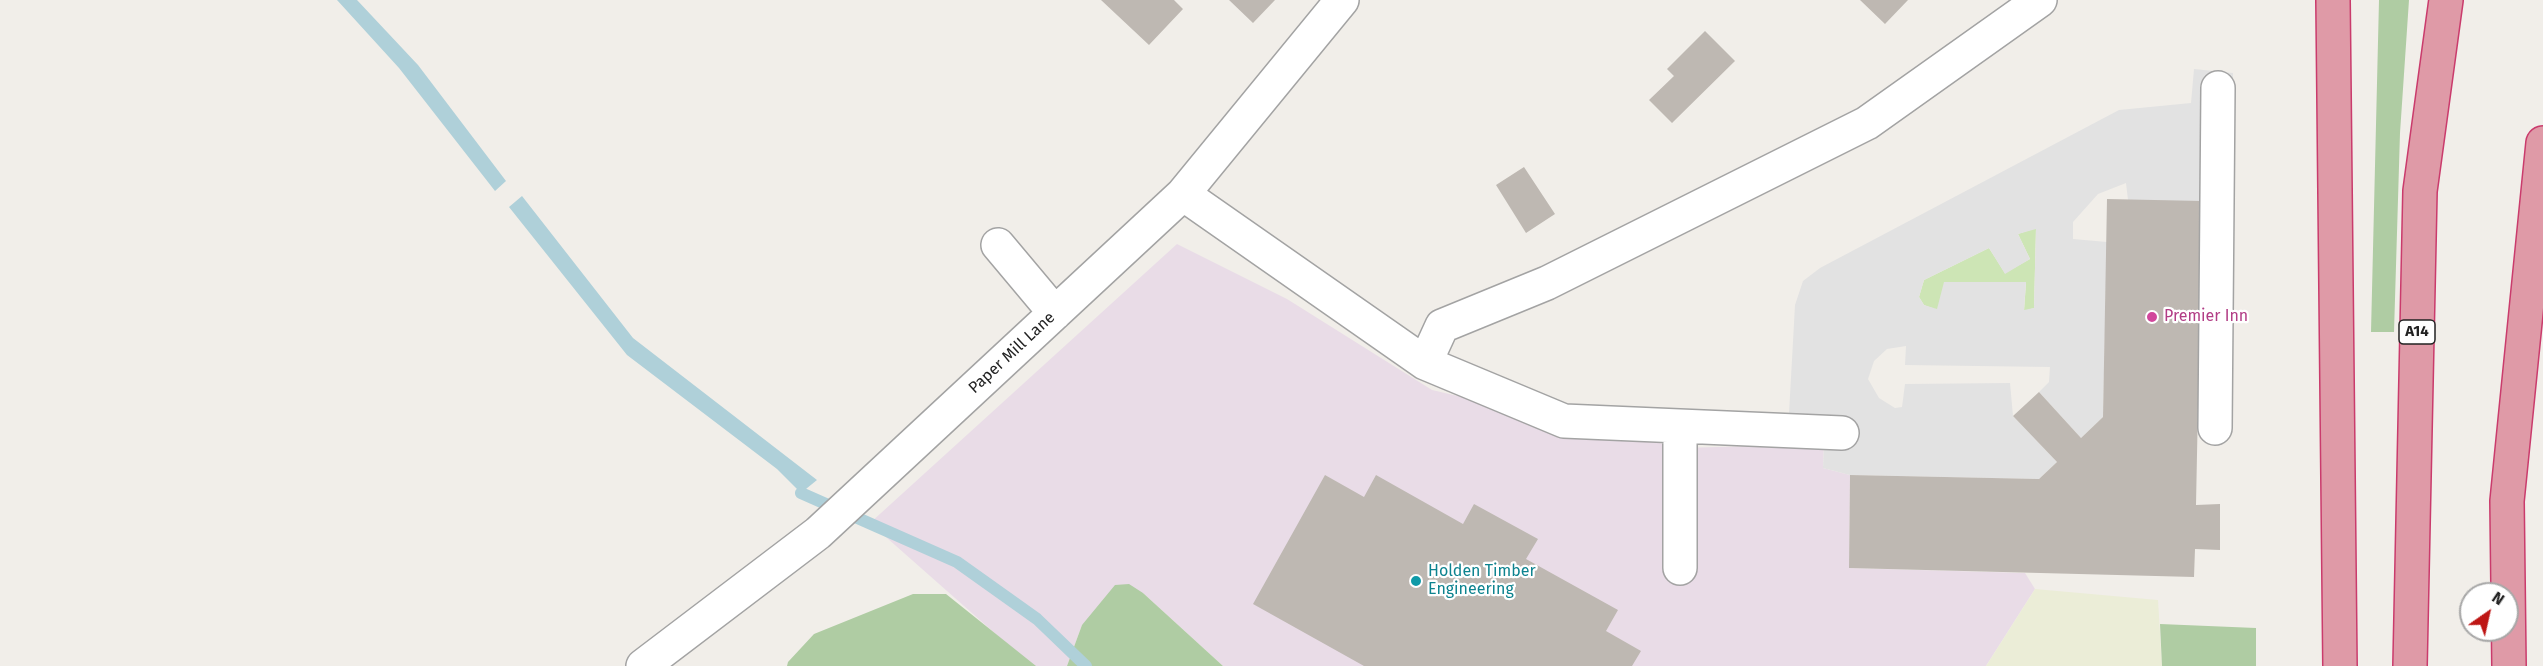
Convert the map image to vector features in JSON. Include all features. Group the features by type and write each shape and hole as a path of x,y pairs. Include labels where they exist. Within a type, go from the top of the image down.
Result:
{"highway":[{"path":"2333,0 2340,666"},
{"name":"A14","path":"2410,666 2420,191 2446,0"},
{"path":"2509,666 2506,501 2543,143"}],"street":[{"name":"Paper Mill Lane","path":"643,666 818,533 1183,194 1342,0"},
{"path":"1425,363 1442,326 1547,283 1867,123 2040,0"},
{"path":"2215,428 2218,88"},
{"path":"1183,194 1425,363 1564,421 1842,433"},
{"path":"998,245 1055,313"},
{"path":"1680,427 1680,568"}],"shaded area":[{"path":"2194,69 2233,73 2232,207 2128,200 2126,183 2098,194 2073,222 2073,239 2107,242 2103,417 2081,438 2039,392 2049,382 2050,367 1905,365 1906,346 1887,349 1874,361 1868,379 1879,398 1895,408 1902,407 1905,384 2010,383 2013,416 2057,462 2039,479 1850,475 1823,468 1824,444 1788,432 1795,305 1803,281 1820,268 2119,110 2191,103","holes":["2036,229 2034,308 2024,310 2026,282 1944,282 1937,309 1924,305 1919,297 1924,280 1989,248 2005,274 2030,259 2018,234"]},
{"path":"1177,244 1287,299 1432,390 1681,448 1824,444 1823,468 1850,475 1849,568 2025,573 2035,589 1986,666 1223,666 1143,593 1082,625 1067,666 1032,666 870,523"}],"green space":[{"path":"2379,0 2409,0 2400,133 2394,332 2371,332"},
{"path":"2036,228 2034,308 2024,311 2026,283 1937,310 1924,305 1919,297 1924,280 1989,248 2005,273 2030,259 2018,234"},
{"path":"1129,584 1143,593 1223,666 1067,666 1082,625 1115,585"},
{"path":"2035,589 2158,600 2162,666 1986,666"},
{"path":"913,594 946,594 1036,666 787,666 788,662 814,634"},
{"path":"2160,624 2256,628 2256,666 2162,666"}],"water":[{"path":"337,0 357,0 418,65 506,181 495,191 399,68"},
{"path":"522,196 633,338 817,480 801,493 777,469 627,355 509,207"}],"building":[{"path":"1101,0 1174,0 1183,9 1149,45"},
{"path":"1229,0 1275,0 1253,23"},
{"path":"1860,0 1908,0 1885,24"},
{"path":"1705,31 1735,61 1672,123 1649,100 1674,76 1667,69"},
{"path":"1524,167 1555,214 1526,233 1496,185"},
{"name":"Premier Inn","path":"2107,199 2202,201 2196,505 2220,504 2220,550 2195,549 2194,577 1849,568 1850,475 2039,479 2057,462 2013,416 2039,392 2081,438 2103,417"},
{"name":"Holden Timber Engineering","path":"1325,475 1364,497 1376,475 1463,524 1474,504 1538,539 1526,559 1618,610 1606,631 1641,651 1632,666 1364,666 1253,604"}],"waterway":[{"path":"801,493 957,562 1037,619 1086,666"}],"place":[{"name":"Premier Inn","path":"2152,317"},
{"name":"Holden Timber Engineering","path":"1416,581"}]}
